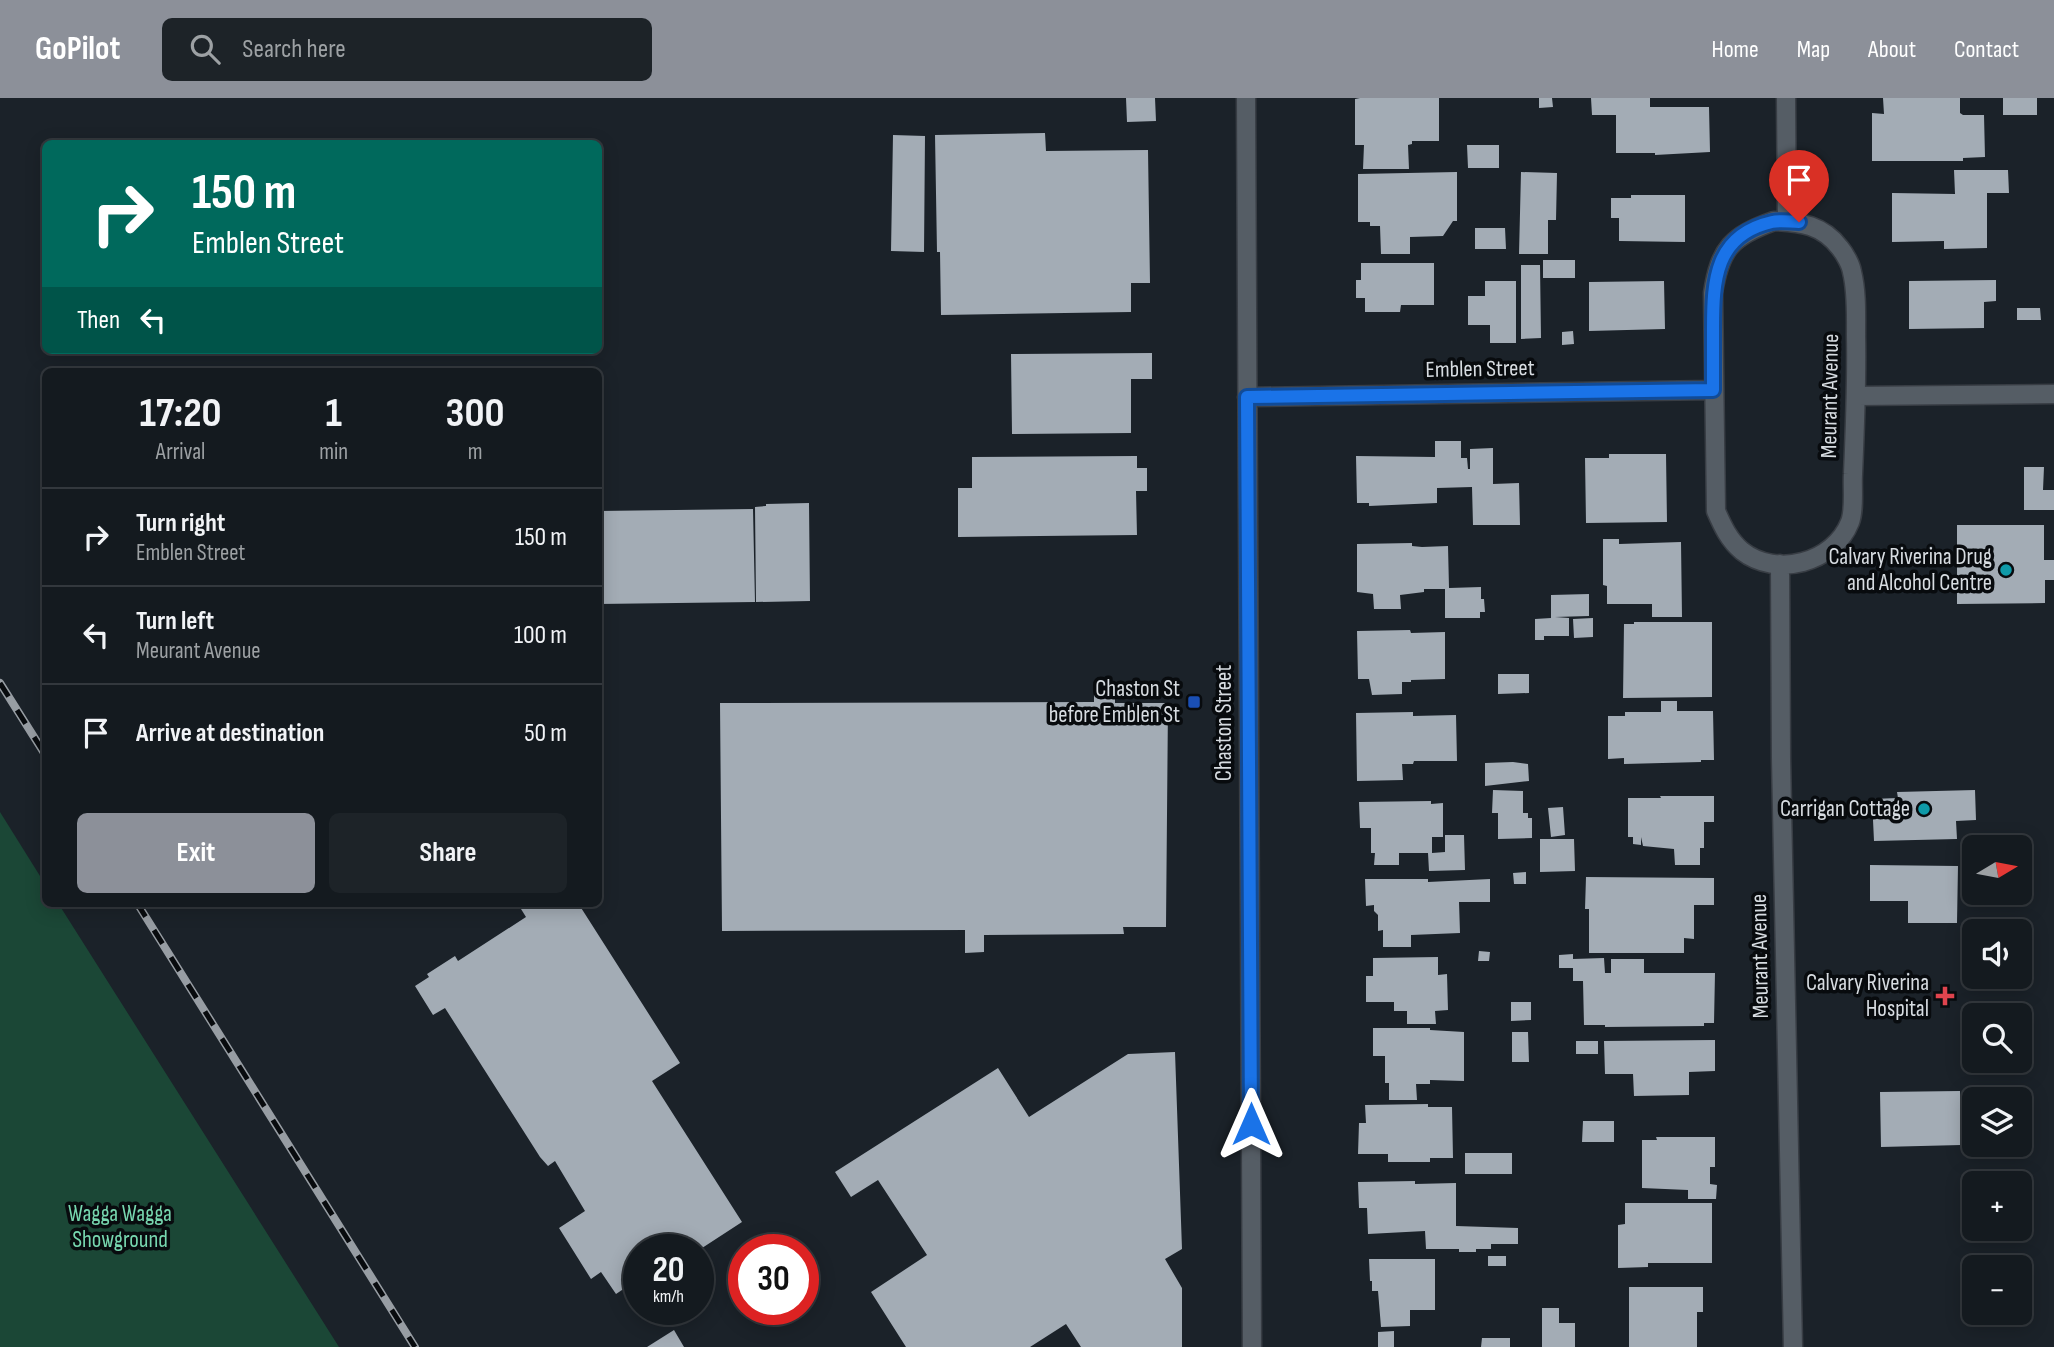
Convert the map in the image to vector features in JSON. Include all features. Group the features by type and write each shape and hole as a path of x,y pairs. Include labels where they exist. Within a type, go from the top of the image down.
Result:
{"street":[{"name":"Chaston Street","path":"1246,98 1252,1347"},
{"path":"1786,98 1787,222"},
{"name":"Meurant Avenue","path":"1774,221 1799,222 1822,231 1840,248 1852,270 1856,296 1857,396 1850,521 1837,542 1818,558 1794,565 1766,562 1744,552 1726,534 1716,512 1713,390 1713,293 1717,268 1728,247 1748,230 1774,221"},
{"name":"Emblen Street","path":"1247,397 1713,390"},
{"path":"1857,396 2054,394"},
{"name":"Meurant Avenue","path":"1780,564 1781,758 1793,1347"}],"green space":[{"name":"Wagga Wagga Showground","path":"0,812 42,879 42,907 61,907 339,1347 0,1347"}],"building":[{"path":"1126,98 1155,98 1156,121 1127,122"},
{"path":"1439,98 1439,141 1412,141 1412,144 1408,145 1409,169 1363,169 1364,145 1355,145 1355,99"},
{"path":"1539,98 1552,98 1553,107 1539,108"},
{"path":"1591,98 1650,98 1650,107 1709,107 1710,152 1655,155 1616,153 1616,115 1592,115"},
{"path":"1883,98 1960,98 1960,113 1984,115 1985,157 1963,158 1963,161 1872,161 1872,113 1884,114"},
{"path":"2003,98 2037,98 2037,115 2003,115"},
{"path":"1045,133 1046,151 1148,150 1150,283 1131,283 1131,312 941,315 935,135"},
{"path":"893,135 925,136 924,252 891,251"},
{"path":"1467,145 1499,145 1499,168 1468,168"},
{"path":"1954,170 2008,170 2009,193 1987,193 1987,248 1944,249 1944,241 1892,242 1892,193 1955,194"},
{"path":"1457,172 1457,221 1453,221 1443,236 1410,237 1410,254 1381,254 1380,226 1370,226 1370,222 1358,222 1358,174"},
{"path":"1521,172 1557,173 1556,220 1548,220 1548,254 1519,254"},
{"path":"1631,195 1685,195 1685,242 1619,241 1619,218 1611,218 1611,198 1631,198"},
{"path":"1475,228 1505,228 1506,249 1475,249"},
{"path":"1543,260 1575,260 1575,278 1543,278"},
{"path":"1361,263 1434,263 1434,305 1401,305 1400,312 1365,312 1365,298 1356,298 1356,280 1361,280"},
{"path":"1521,265 1540,265 1541,338 1521,339"},
{"path":"1996,280 1996,301 1984,302 1984,328 1909,329 1909,281"},
{"path":"1485,281 1516,281 1516,343 1490,343 1490,325 1468,325 1468,296 1485,296"},
{"path":"1664,281 1665,329 1589,331 1589,282"},
{"path":"2017,308 2040,308 2041,320 2017,320"},
{"path":"1573,331 1574,344 1562,345 1562,332"},
{"path":"1152,353 1152,379 1131,379 1131,433 1012,434 1011,354"},
{"path":"1435,441 1461,441 1461,458 1467,458 1468,469 1470,449 1493,448 1493,484 1519,483 1520,525 1473,525 1472,487 1437,488 1437,503 1369,506 1369,503 1357,503 1356,456 1435,457"},
{"path":"1609,454 1666,454 1667,522 1586,523 1585,458 1609,458"},
{"path":"1137,456 1137,468 1147,468 1147,491 1136,491 1137,535 958,537 958,488 972,488 972,457"},
{"path":"2024,467 2044,467 2043,490 2054,490 2054,510 2024,510"},
{"path":"809,503 810,601 756,602 755,507 766,504"},
{"path":"753,509 755,602 602,604 602,511"},
{"name":"Calvary Riverina Drug and Alcohol Centre","path":"1957,525 2044,525 2044,560 2054,560 2054,580 2045,580 2045,603 1957,604"},
{"path":"1603,539 1619,539 1619,544 1681,542 1682,617 1652,617 1652,604 1607,604 1607,586 1603,585"},
{"path":"1412,543 1412,546 1422,547 1448,546 1449,588 1481,587 1485,612 1480,612 1480,618 1445,618 1445,589 1424,589 1424,592 1400,595 1401,609 1374,609 1373,594 1357,592 1357,544"},
{"path":"1589,594 1589,616 1555,617 1569,618 1569,636 1544,636 1544,640 1535,640 1535,619 1551,618 1551,595"},
{"path":"1593,618 1593,637 1574,638 1573,619"},
{"path":"1712,622 1712,697 1623,698 1624,624"},
{"path":"1410,630 1411,633 1445,632 1445,679 1411,680 1402,682 1402,694 1372,695 1369,679 1358,679 1357,631"},
{"path":"1498,674 1529,674 1529,693 1498,694"},
{"path":"1094,686 1115,686 1115,703 1168,703 1166,927 1123,927 1124,934 984,935 984,952 965,953 965,930 722,931 720,703 1094,702"},
{"path":"1661,701 1677,701 1677,711 1713,711 1714,760 1624,764 1624,758 1608,759 1608,716 1625,716 1625,712 1661,712"},
{"path":"1413,712 1413,716 1456,715 1457,761 1414,761 1413,764 1402,764 1403,780 1357,781 1356,713"},
{"path":"1485,763 1528,764 1529,781 1485,786"},
{"path":"1493,790 1523,791 1523,813 1528,813 1528,818 1532,818 1532,838 1498,839 1498,813 1492,813"},
{"name":"Carrigan Cottage","path":"1975,790 1976,820 1956,821 1957,839 1874,841 1872,799 1898,798 1897,792"},
{"path":"1660,796 1714,796 1714,822 1704,822 1704,848 1700,848 1700,865 1675,865 1674,849 1643,846 1641,837 1641,845 1633,844 1633,837 1628,837 1628,798 1661,798"},
{"path":"1431,801 1431,804 1443,803 1443,837 1432,837 1432,853 1445,852 1445,835 1464,835 1465,870 1429,871 1428,853 1399,853 1399,865 1374,865 1371,828 1360,828 1359,802"},
{"path":"1563,807 1565,835 1551,837 1548,808"},
{"path":"1540,839 1574,839 1575,871 1540,872"},
{"path":"1870,865 1958,866 1957,923 1908,923 1908,901 1870,901"},
{"path":"1526,872 1526,884 1514,884 1513,873"},
{"path":"1586,877 1714,878 1714,905 1694,905 1694,939 1684,938 1684,953 1589,953 1589,909 1585,909"},
{"path":"1365,879 1428,879 1428,882 1490,879 1490,902 1459,902 1460,933 1411,935 1411,947 1383,947 1383,930 1378,931 1378,915 1374,911 1374,905 1366,906"},
{"path":"524,907 581,907 680,1063 652,1081 742,1222 714,1240 714,1234 623,1234 623,1289 616,1294 601,1272 591,1279 559,1228 585,1211 555,1161 548,1166 540,1157 445,1008 433,1015 415,986 429,977 427,974 455,956 458,961 526,917 521,909"},
{"path":"1479,951 1490,952 1489,961 1478,961"},
{"path":"1573,954 1573,959 1604,958 1605,973 1611,973 1611,959 1644,959 1644,973 1715,973 1714,1023 1704,1023 1704,1026 1584,1025 1583,981 1573,981 1573,968 1559,968 1559,955"},
{"path":"1438,957 1438,975 1447,974 1448,1010 1435,1011 1436,1024 1407,1024 1407,1011 1394,1011 1394,1002 1366,1002 1366,976 1373,976 1373,958"},
{"path":"1511,1002 1531,1002 1531,1020 1511,1021"},
{"path":"1373,1028 1430,1028 1464,1032 1464,1081 1430,1080 1430,1084 1416,1084 1417,1100 1389,1100 1389,1083 1385,1083 1385,1056 1373,1056"},
{"path":"1512,1032 1528,1032 1529,1062 1512,1062"},
{"path":"1715,1040 1715,1071 1689,1072 1689,1095 1634,1096 1633,1074 1605,1074 1604,1041"},
{"path":"1576,1041 1598,1041 1598,1054 1576,1054"},
{"path":"1175,1052 1182,1249 1165,1259 1182,1288 1182,1347 1081,1347 1066,1324 1030,1347 906,1347 871,1292 927,1255 878,1180 851,1197 835,1172 998,1068 1029,1117 1128,1054"},
{"path":"1960,1091 1961,1145 1881,1147 1880,1092"},
{"path":"1428,1104 1428,1107 1452,1107 1453,1158 1430,1158 1430,1162 1388,1162 1388,1154 1358,1154 1359,1123 1366,1123 1365,1105"},
{"path":"1583,1121 1614,1121 1614,1142 1582,1142"},
{"path":"1656,1137 1715,1137 1715,1167 1710,1167 1710,1184 1717,1185 1716,1199 1688,1199 1688,1190 1642,1188 1642,1140 1657,1140"},
{"path":"1465,1153 1512,1153 1512,1174 1465,1174"},
{"path":"1415,1181 1415,1184 1456,1183 1456,1226 1518,1228 1518,1244 1491,1244 1491,1249 1459,1252 1459,1249 1426,1249 1425,1231 1368,1234 1367,1208 1359,1208 1358,1182"},
{"path":"1625,1203 1712,1203 1712,1263 1648,1263 1648,1267 1618,1268 1618,1225 1625,1224"},
{"path":"1488,1256 1506,1256 1506,1266 1488,1266"},
{"path":"1369,1259 1435,1259 1435,1310 1410,1310 1410,1326 1381,1327 1378,1291 1372,1291"},
{"path":"1629,1287 1703,1287 1703,1312 1697,1312 1697,1347 1629,1347"},
{"path":"1542,1308 1559,1308 1559,1323 1575,1323 1575,1347 1542,1347"},
{"path":"674,1330 684,1347 647,1347"},
{"path":"1394,1331 1394,1347 1378,1347 1378,1332"},
{"path":"1482,1338 1510,1338 1510,1347 1481,1347"}],"railway":[{"path":"0,683 42,750"},
{"path":"140,907 415,1347"}],"place":[{"name":"Calvary Riverina Drug and Alcohol Centre","path":"2006,570"},
{"name":"Chaston St before Emblen St","path":"1194,702"},
{"name":"Carrigan Cottage","path":"1924,809"},
{"name":"Calvary Riverina Hospital","path":"1945,996"}],"route":[{"path":"1251,1124 1247,397 1713,390 1713,293 1717,268 1728,247 1748,230 1774,221 1799,222"}]}
